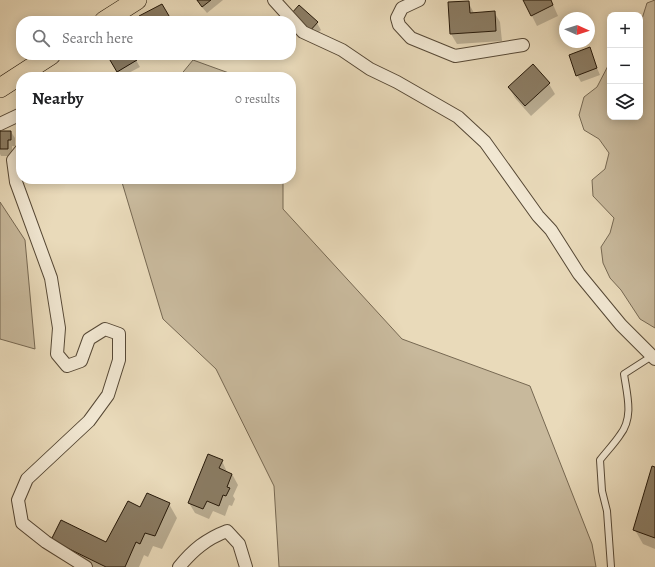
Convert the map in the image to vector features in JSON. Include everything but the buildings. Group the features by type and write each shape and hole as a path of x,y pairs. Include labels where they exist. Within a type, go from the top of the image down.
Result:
{"main road":[{"path":"112,16 137,0"},
{"path":"25,72 43,60"},
{"path":"0,88 16,78"}],"street":[{"path":"274,0 288,16"},
{"path":"418,0 402,8 396,18 399,25 411,38 455,56 523,45"},
{"path":"296,24 303,32 342,50 370,69 398,82 458,117 485,142 538,216 551,230 579,274 622,325 654,358"},
{"path":"0,124 16,116"},
{"path":"16,156 13,160 16,182"},
{"path":"17,184 52,278 59,328 57,354 67,366 81,360 89,339 105,329 119,334 119,360 108,395 89,421 27,479 18,500 22,523 46,542 86,567"},
{"path":"179,567 190,554 210,537 226,531 239,544 246,567"}],"lane":[{"path":"612,567 607,511 602,491 600,460 620,436 627,424 628,390 624,374 654,358"}],"shaded area":[{"path":"655,0 655,328 640,319 621,290 610,278 603,263 601,247 610,233 614,218 593,196 592,180 605,169 609,153 599,139 584,130 579,115 584,97 597,87 607,68 607,120 643,120 643,16 647,3"},
{"path":"193,60 226,72 183,72"},
{"path":"122,184 283,184 283,209 402,339 530,386 592,544 596,567 279,567 274,486 216,369 163,319"},
{"path":"0,202 25,240 35,349 0,339"}]}
